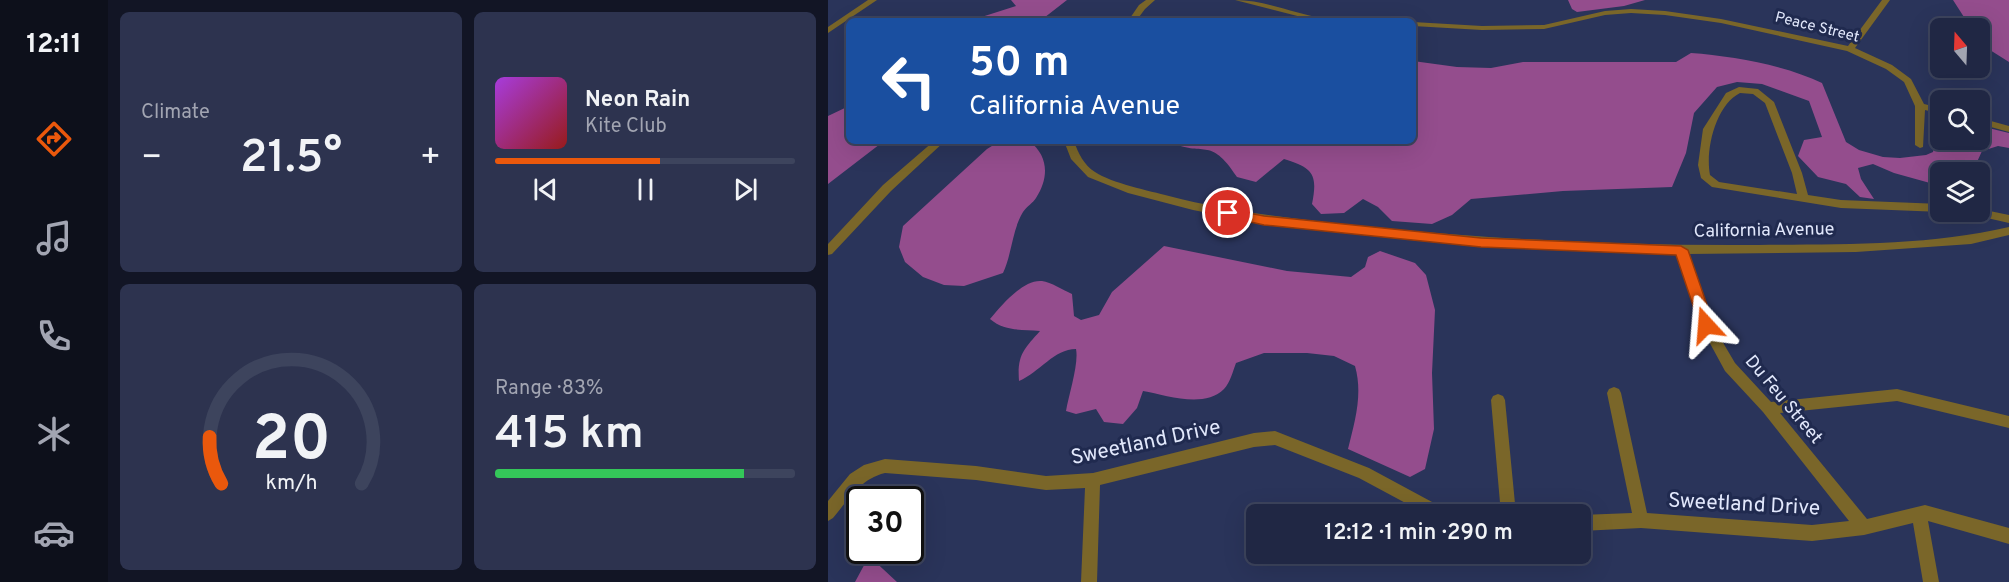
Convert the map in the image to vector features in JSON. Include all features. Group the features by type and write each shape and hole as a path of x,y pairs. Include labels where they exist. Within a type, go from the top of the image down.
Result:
{"street":[{"path":"847,18 873,0"},
{"path":"1134,18 1151,0"},
{"path":"1239,0 1315,18"},
{"path":"1850,49 1886,0"},
{"name":"Peace Street","path":"1416,24 1482,28 1544,27 1605,13 1643,12 1720,21 1850,49 1889,67 1908,81 1920,106"},
{"path":"828,31 846,19"},
{"path":"1803,197 1797,173 1769,102 1755,91 1739,90 1729,94 1708,129 1703,165 1705,176 1716,185 1841,204 1930,208"},
{"path":"1920,145 1920,106 1930,108"},
{"path":"1990,124 2009,129"},
{"path":"828,251 886,188 937,144"},
{"name":"California Avenue","path":"1070,144 1075,157 1092,175 1128,189 1192,206 1264,220 1481,242 1681,250 1912,246 1971,240 2009,231"},
{"path":"1990,215 2009,219"},
{"name":"Du Feu Street","path":"1681,250 1706,325 1730,367 1768,408 1864,527"},
{"path":"1614,393 1641,520"},
{"path":"1768,408 1898,394 2009,422"},
{"path":"1498,400 1508,504"},
{"name":"Sweetland Drive","path":"828,513 855,479 869,470 885,466 976,473 1046,483 1093,480 1275,438 1364,473 1421,504"},
{"path":"1089,582 1093,480"},
{"name":"Sweetland Drive","path":"1591,522 1641,520 1812,533 1864,527 1925,513 2009,536"},
{"path":"1918,515 1931,582"}],"shaded area":[{"path":"1011,0 1067,0 1044,18 978,18 1016,6"},
{"path":"1568,0 1645,0 1624,6 1577,12 1572,9"},
{"path":"1953,0 2009,0 2009,62 1990,50 1990,18 1965,18"},
{"path":"1691,53 1758,62 1792,71 1822,83 1846,142 1859,150 1883,157 1900,158 1926,155 1933,150 1985,150 1982,151 1977,162 1930,162 1930,183 1894,173 1873,164 1858,168 1861,179 1874,199 1860,197 1846,184 1818,177 1798,156 1804,140 1822,137 1809,101 1762,84 1737,82 1717,87 1694,113 1686,153 1672,187 1563,191 1471,199 1452,215 1432,224 1392,221 1378,207 1363,199 1344,213 1321,214 1312,204 1314,186 1311,174 1301,166 1284,159 1256,182 1237,177 1227,164 1212,151 1176,144 1416,144 1416,61 1457,67 1491,68 1523,62 1676,62"},
{"path":"846,107 846,144 880,144 828,184 828,116"},
{"path":"1990,128 2009,133 2009,148 1998,146 1990,148"},
{"path":"995,144 1032,144 1040,153 1045,168 1043,183 1035,200 1019,219 1003,273 964,286 944,285 923,277 905,262 899,247 903,226"},
{"path":"1164,246 1287,271 1351,277 1365,267 1368,257 1380,251 1415,263 1426,275 1435,310 1432,373 1434,429 1425,469 1410,477 1348,449 1357,407 1357,376 1355,366 1334,356 1307,353 1264,353 1236,363 1224,389 1206,398 1185,399 1143,391 1137,408 1123,424 1104,422 1096,409 1076,414 1066,411 1075,370 1076,349 1061,353 1019,381 1019,365 1023,353 1040,331 1008,328 990,319 1013,294 1027,284 1042,281 1072,294 1074,316 1081,320 1099,315 1112,292"},
{"path":"865,564 878,564 897,582 855,582"}],"route":[{"path":"1228,213 1264,220 1481,242 1681,250 1706,325"}]}
